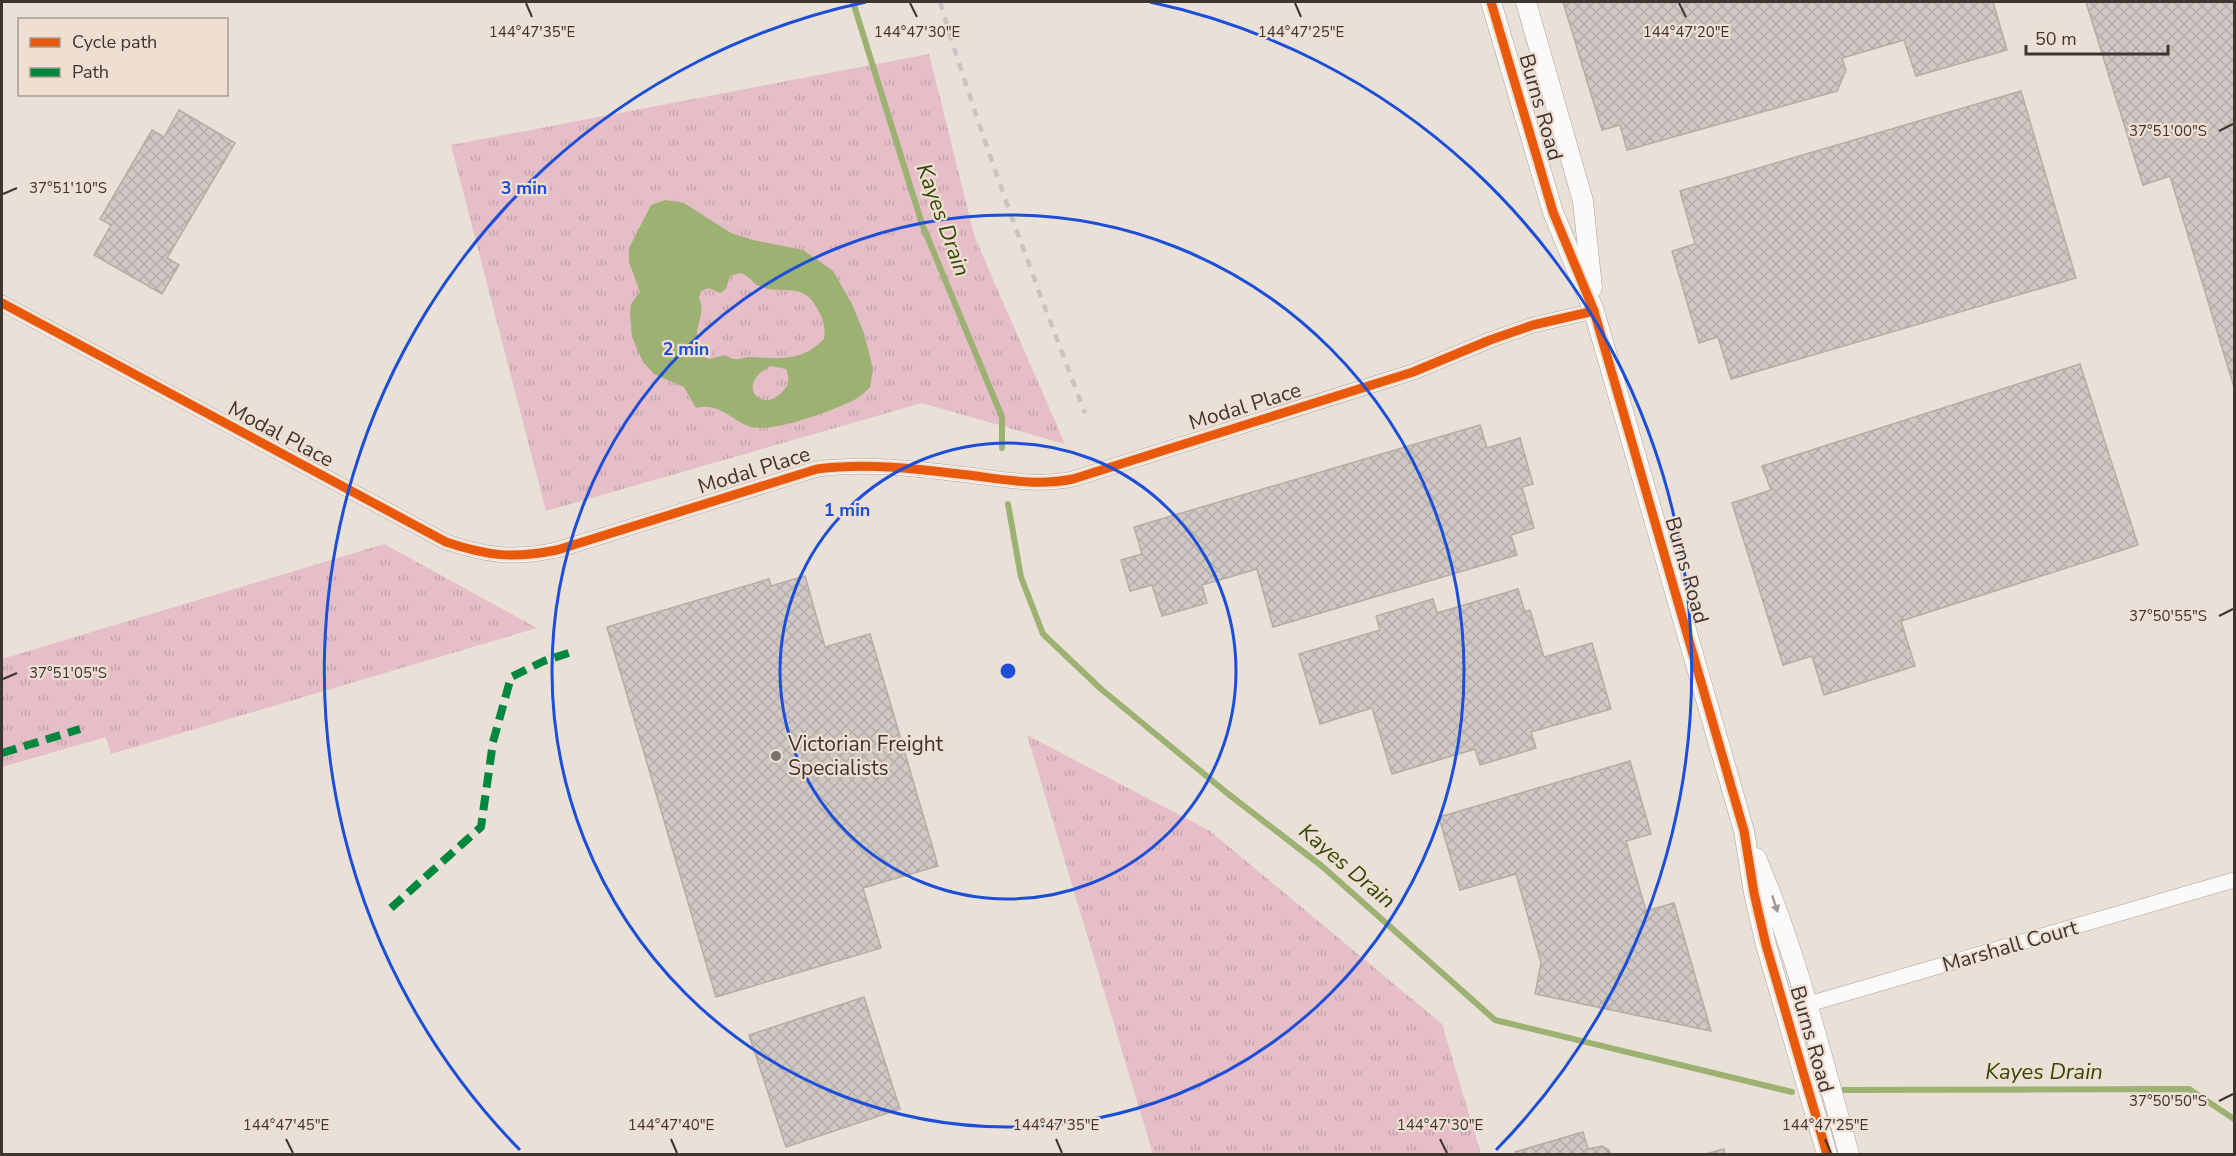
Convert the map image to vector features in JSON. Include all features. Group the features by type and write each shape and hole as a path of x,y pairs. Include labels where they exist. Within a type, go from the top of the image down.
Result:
{"street":[{"name":"Burns Road","path":"1491,2 1553,212 1594,311 1744,831 1754,893 1785,1011 1827,1155"},
{"name":"Burns Road","path":"1526,2 1583,201 1594,311"},
{"name":"Modal Place","path":"2,303 446,542 476,552 504,556 532,555 557,550 817,469 861,464 1022,482 1056,482 1413,372 1533,325 1594,311"},
{"name":"Burns Road","path":"1744,831 1770,892 1807,1006 1849,1155"},
{"name":"Marshall Court","path":"1785,1011 2235,880"}],"green space":[{"path":"929,54 975,238 1065,444 922,403 546,511 451,145"},
{"path":"384,544 537,628 111,754 106,737 2,767 2,659"},
{"path":"1027,735 1210,831 1442,1024 1481,1154 1153,1154"}],"shaded area":[{"path":"665,200 684,203 731,233 803,250 833,271 852,304 864,333 873,369 870,387 856,399 818,415 786,424 758,428 748,426 717,409 696,408 684,387 654,374 643,362 632,337 631,304 640,292 629,262 629,248 651,205","holes":["740,273 767,289 791,290 805,294 811,299 821,316 824,339 808,351 791,357 736,359 725,355 709,359 704,357 697,333 701,312 699,298 701,291 709,288 720,293 726,289 730,276","771,366 786,369 788,383 775,398 760,399 755,394 754,381 760,373"]}],"building":[{"path":"1563,2 1993,2 2007,50 1916,76 1904,40 1842,58 1846,70 1837,91 1627,150 1620,125 1602,130"},
{"path":"2086,2 2234,2 2234,387 2170,176 2143,185"},
{"path":"2021,91 2076,278 1731,379 1718,337 1699,343 1672,251 1695,244 1680,191"},
{"path":"179,110 235,143 167,258 179,265 162,294 94,255 111,225 100,219 152,130 164,137"},
{"path":"2080,364 2138,545 1901,621 1915,666 1824,695 1812,656 1783,665 1732,503 1771,490 1762,466"},
{"path":"1480,425 1487,448 1520,438 1533,484 1522,487 1534,528 1511,535 1517,555 1273,627 1257,569 1202,585 1207,603 1162,616 1152,585 1130,591 1121,560 1142,554 1134,527"},
{"name":"Victorian Freight Specialists","path":"805,576 825,647 870,634 938,866 863,888 881,948 716,997 607,627 769,579 771,586"},
{"path":"1518,589 1525,612 1530,610 1544,657 1592,643 1611,709 1531,732 1536,748 1480,765 1475,749 1392,774 1372,708 1320,724 1299,654 1380,630 1376,616 1433,599 1437,613"},
{"path":"1630,761 1651,834 1626,841 1646,911 1674,903 1711,1031 1535,994 1541,963 1516,874 1460,890 1439,817"},
{"path":"864,997 900,1109 786,1147 749,1035"},
{"path":"1583,1132 1588,1149 1602,1146 1611,1154 1516,1154 1515,1152"},
{"path":"1724,1149 1725,1154 1705,1154"}],"waterway":[{"name":"Kayes Drain","path":"853,2 922,224 1002,417 1002,448"},
{"name":"Kayes Drain","path":"1008,504 1021,577 1043,634 1101,689 1227,793 1323,867 1495,1020 1792,1092"},
{"name":"Kayes Drain","path":"1844,1090 2189,1089 2234,1119"}],"railway":[{"path":"940,2 1027,260 1085,413"}],"marked path":[{"path":"391,908 481,827 493,742 511,677 544,661 575,651"},
{"path":"2,753 80,729"}],"cycle path":[{"path":"1491,2 1553,212 1594,311 1744,831 1754,893 1766,945 1827,1154"},
{"path":"2,303 446,542 501,555 527,555 557,550 817,469 853,466 888,467 1030,482 1073,479 1413,372 1533,325 1594,311"}],"place":[{"name":"Victorian Freight Specialists","path":"776,756"}]}
